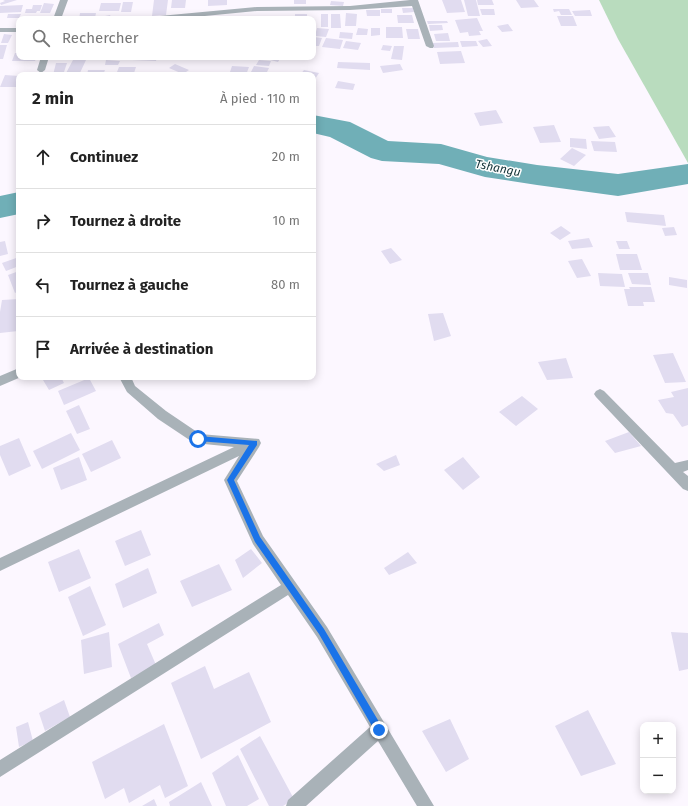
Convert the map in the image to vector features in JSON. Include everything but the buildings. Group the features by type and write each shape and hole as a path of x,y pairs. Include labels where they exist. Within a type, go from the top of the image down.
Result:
{"street":[{"path":"58,16 64,0"},
{"path":"181,16 257,9 350,8 415,2 430,46"},
{"path":"0,30 16,30"},
{"path":"41,70 44,60"},
{"path":"0,380 16,374"},
{"path":"126,380 131,389 162,415 198,439 255,443"},
{"path":"600,394 688,485"},
{"path":"0,565 255,443"},
{"path":"255,443 230,480 258,540 322,632 379,730 426,806"},
{"path":"674,469 688,465"},
{"path":"0,769 291,586"},
{"path":"294,806 379,730"}],"green space":[{"path":"599,0 688,0 688,163 618,39"}],"waterway":[{"name":"Tshangu","path":"316,125 339,129 382,151 441,154 485,167 537,175 618,185 688,174"},
{"name":"Tshangu","path":"0,207 16,204"}],"route":[{"path":"198,439 255,443 230,480 258,540 322,632 379,730"}]}
